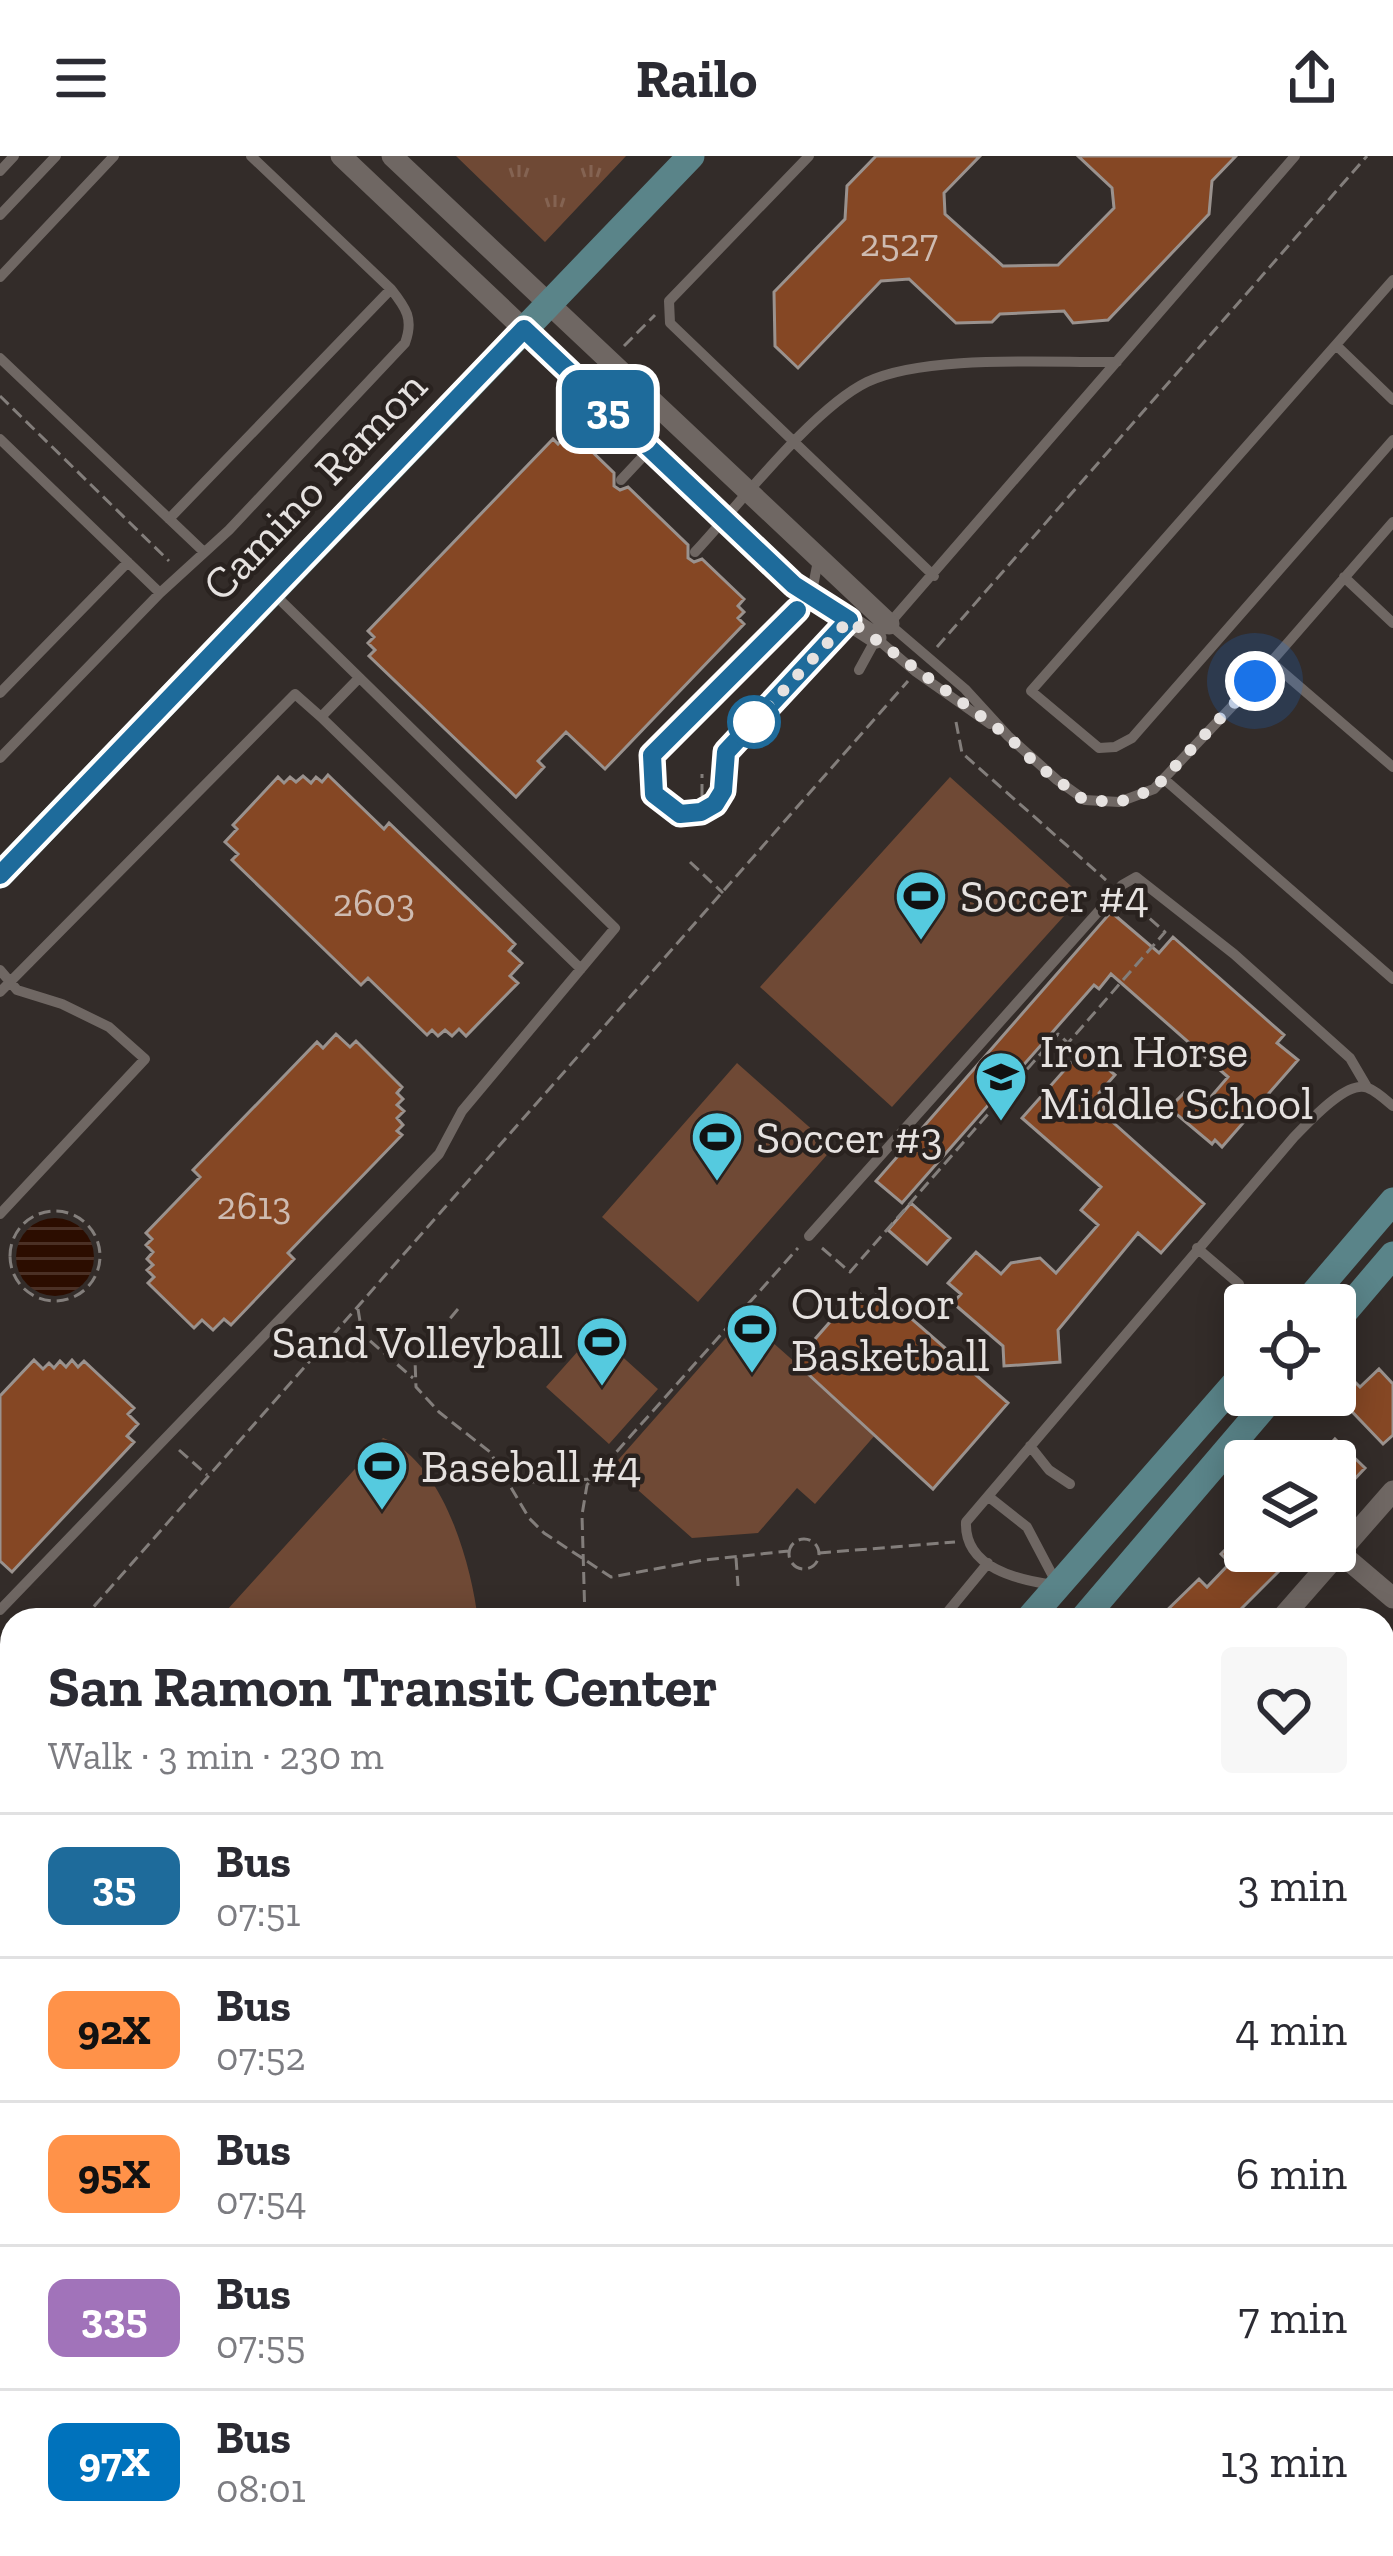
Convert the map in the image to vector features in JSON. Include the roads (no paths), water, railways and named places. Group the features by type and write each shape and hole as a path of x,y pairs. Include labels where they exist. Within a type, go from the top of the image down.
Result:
{"street":[{"path":"341,156 794,585 849,620 883,631"},
{"path":"392,156 866,602 883,631"},
{"name":"Camino Ramon","path":"0,875 691,156"},
{"path":"1322,1284 1393,1201"},
{"path":"1356,1299 1393,1255"},
{"path":"1038,1608 1224,1396"},
{"path":"1092,1608 1256,1416"},
{"path":"1356,1534 1393,1491"},
{"path":"1356,1567 1393,1598"},
{"path":"1291,1608 1323,1572"},
{"path":"1058,1584 1083,1608"}],"lane":[{"path":"0,171 14,156"},
{"path":"0,215 56,156"},
{"path":"0,277 114,156"},
{"path":"0,758 405,343 408,312 391,289 251,156"},
{"path":"809,156 669,301 670,323 934,577"},
{"path":"859,670 883,631 1295,156"},
{"path":"1393,280 1030,691 1099,748 1115,747 1132,738 1393,440"},
{"path":"169,519 391,289"},
{"path":"1336,345 1393,400"},
{"path":"0,358 203,552"},
{"path":"695,551 795,443 864,383 888,374 985,364 1117,362"},
{"path":"0,439 160,593"},
{"path":"621,480 650,449"},
{"path":"883,631 928,657 965,688 1036,764 1084,800 1119,802 1154,789 1164,779 1393,521"},
{"path":"818,558 811,596 652,755 654,794 664,806 680,814 694,814 715,804 723,791 726,752 866,602"},
{"path":"0,693 128,562"},
{"path":"1344,578 1393,623"},
{"path":"2,1608 439,1154 462,1112 616,928 270,590"},
{"path":"883,631 916,672 1008,736"},
{"path":"1271,662 1393,767"},
{"path":"321,718 358,679"},
{"path":"0,992 295,694 581,969"},
{"path":"1164,779 1393,979"},
{"path":"808,1236 1123,885 1136,877 1234,954 1350,1058 1366,1087 1393,1106"},
{"path":"0,970 17,990 109,1027 145,1059 0,1214"},
{"path":"1058,1584 1014,1578 988,1562 972,1551 966,1522 1198,1248 1323,1109 1356,1086 1366,1087"},
{"path":"1198,1248 1239,1284"},
{"path":"1030,1446 1049,1470 1070,1484"},
{"path":"988,1497 1027,1526 1058,1584"},
{"path":"951,1608 988,1562"}],"place":[{"name":"Soccer #4","path":"921,942"},
{"name":"Iron Horse Middle School","path":"1001,1123"},
{"name":"Soccer #3","path":"717,1183"},
{"name":"Outdoor Basketball","path":"752,1375"},
{"name":"Sand Volleyball","path":"602,1388"},
{"name":"Baseball #4","path":"382,1512"}]}
